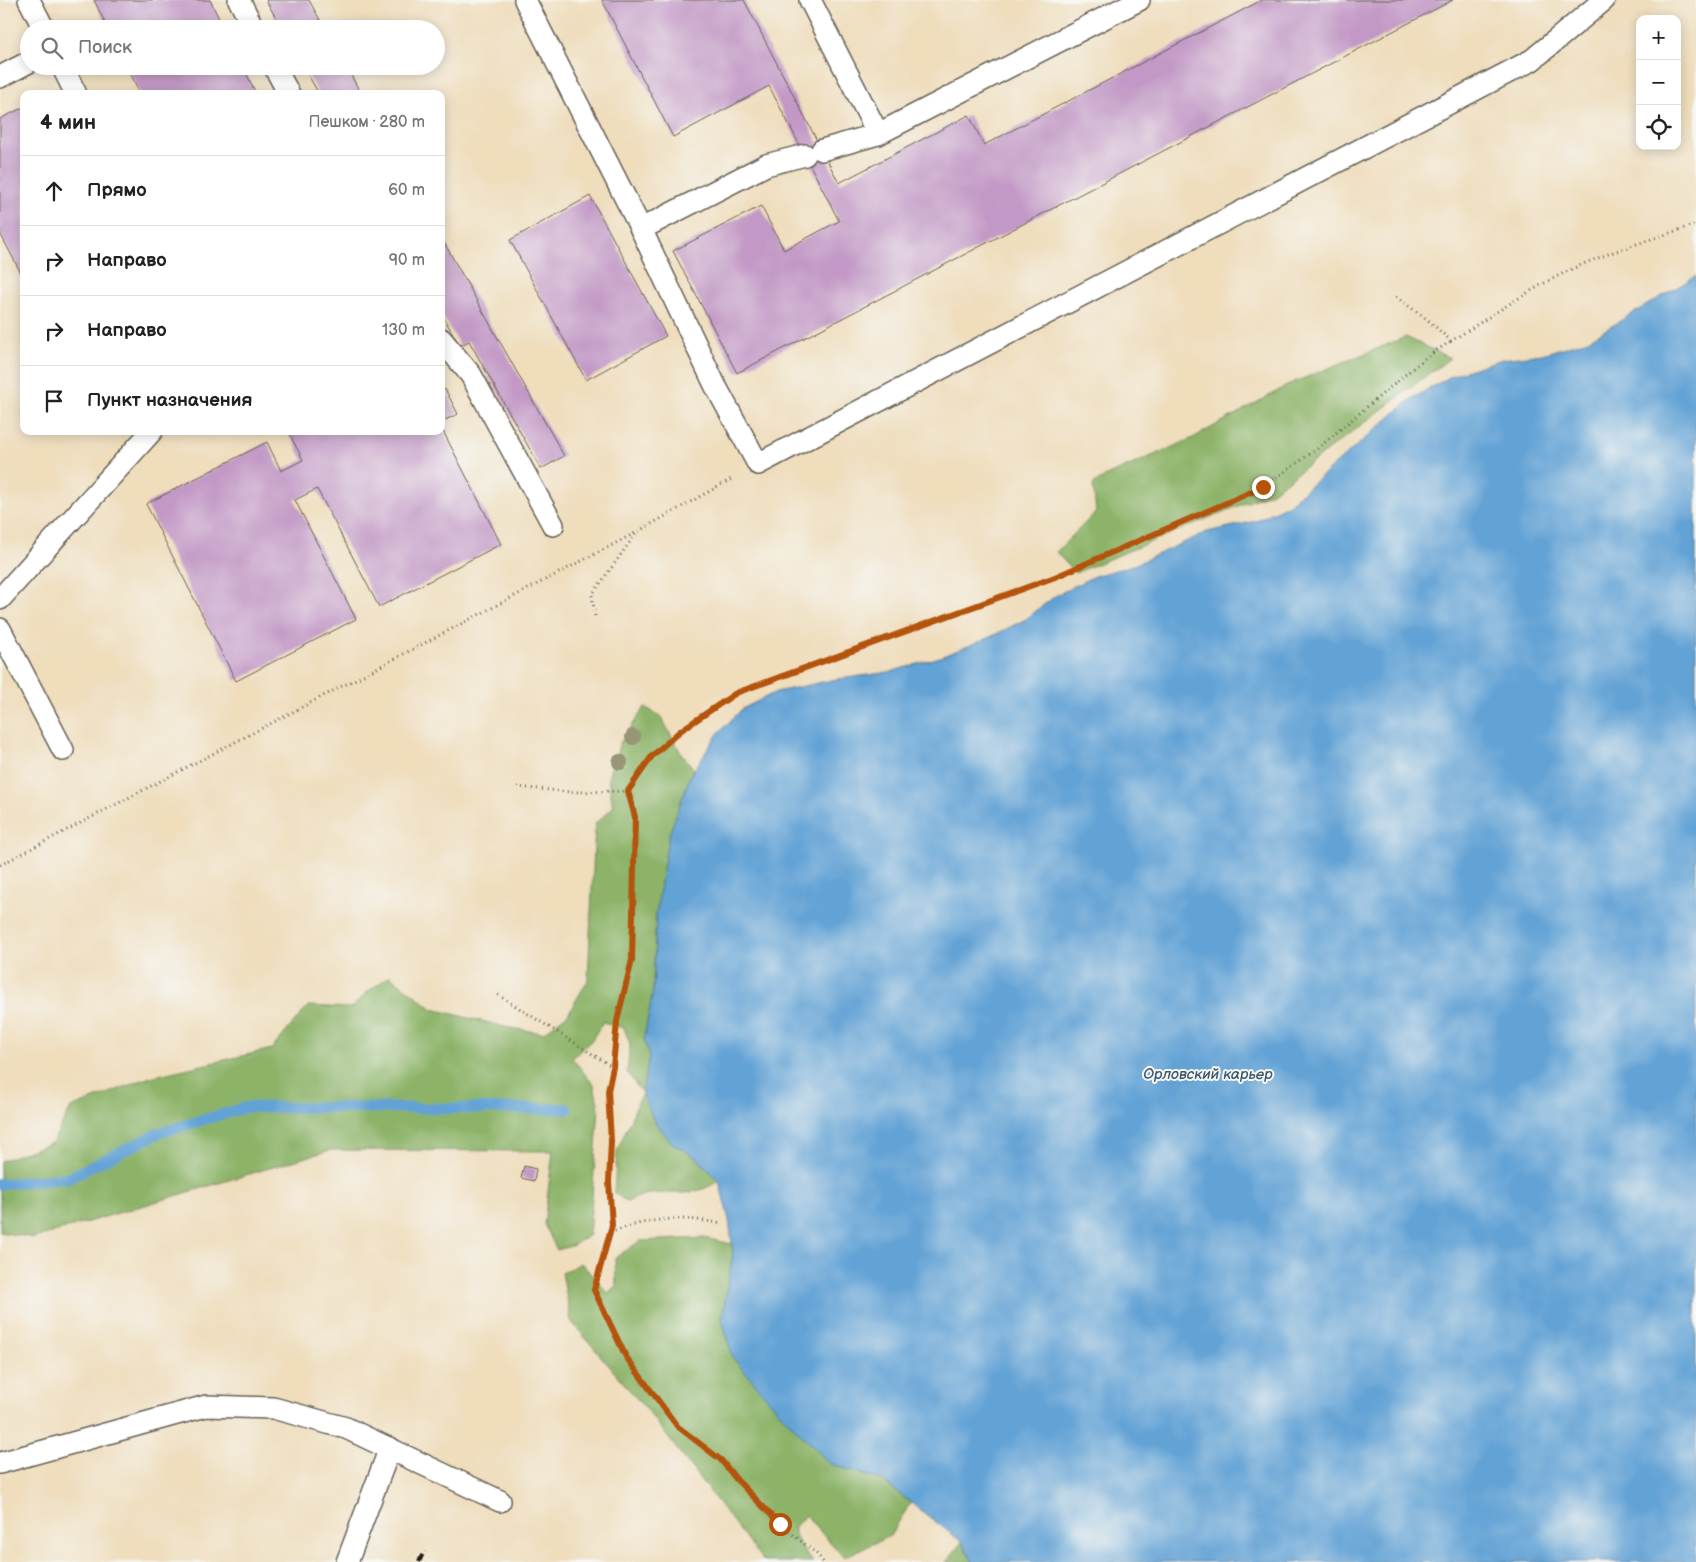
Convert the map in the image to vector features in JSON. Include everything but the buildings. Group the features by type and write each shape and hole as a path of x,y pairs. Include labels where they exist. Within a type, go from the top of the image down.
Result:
{"lane":[{"path":"29,0 39,20"},
{"path":"239,0 249,20"},
{"path":"525,0 641,229 715,385 758,464 1532,60 1604,0"},
{"path":"810,0 878,134"},
{"path":"641,229 766,165 878,134 1139,0"},
{"path":"0,77 20,67"},
{"path":"66,75 74,90"},
{"path":"279,75 287,90"},
{"path":"445,344 471,375 553,525"},
{"path":"0,599 148,435"},
{"path":"0,629 63,750"},
{"path":"0,1463 206,1406 273,1408 346,1428 500,1501"},
{"path":"347,1562 390,1448"}],"path":[{"path":"628,791 659,750 680,731 736,693 1055,577 1263,487 1318,449 1425,358 1541,285 1600,257 1696,224"},
{"path":"1396,297 1428,320 1451,341"},
{"path":"0,865 637,532 758,464"},
{"path":"595,616 592,595 637,532"},
{"path":"517,787 571,792 628,791"},
{"path":"628,791 635,817 632,960 617,1021 613,1067 608,1091 611,1141 609,1182 612,1225 594,1290 626,1357 677,1426 721,1460 736,1479 780,1524 818,1554 823,1562"},
{"path":"498,994 613,1067"},
{"path":"610,1234 638,1222 670,1219 699,1219 721,1224"}],"green space":[{"path":"1406,337 1450,358 1272,492 1075,573 1056,552 1096,512 1093,485 1106,476 1191,439 1292,383"},
{"path":"645,707 661,717 681,753 694,769 690,776 656,915 653,991 644,1039 649,1056 647,1073 654,1121 672,1143 697,1158 719,1181 693,1192 647,1194 627,1202 614,1193 617,1151 642,1093 627,1072 630,1044 624,1028 603,1022 591,1041 572,1058 594,1085 599,1108 589,1235 574,1245 557,1250 544,1224 553,1151 330,1150 34,1238 0,1232 0,1161 52,1143 71,1108 150,1077 272,1049 308,1006 351,1008 367,992 390,976 433,1009 505,1027 543,1033 568,1014 588,980 595,824 613,807 608,777 620,743"},
{"path":"704,1238 732,1244 733,1252 830,1464 881,1480 911,1502 890,1536 844,1557 805,1515 793,1529 800,1546 813,1562 764,1562 650,1414 571,1321 562,1273 581,1263 608,1293 616,1286 615,1258 640,1241"},
{"path":"962,1542 973,1562 946,1562"}],"water":[{"name":"Орловский карьер","path":"1696,276 1696,1562 973,1562 962,1542 881,1480 830,1464 781,1414 733,1358 722,1319 733,1252 729,1220 719,1181 697,1158 672,1143 654,1121 642,1093 649,1056 644,1039 653,991 656,915 668,838 690,776 719,732 742,709 776,692 832,680 890,672 940,657 986,639 1026,619 1055,596 1094,576 1134,565 1207,532 1256,521 1289,504 1411,399 1453,375 1502,359 1542,354 1588,340"}],"waterway":[{"path":"0,1184 68,1178 159,1133 247,1107 567,1109"}],"railway":[{"path":"419,1562 424,1551"}],"route":[{"path":"780,1524 736,1479 721,1460 677,1426 626,1357 594,1290 612,1225 609,1182 611,1141 608,1091 613,1067 617,1021 632,960 635,817 628,791 652,756 680,731 736,693 860,646 1055,577 1263,487"}]}
